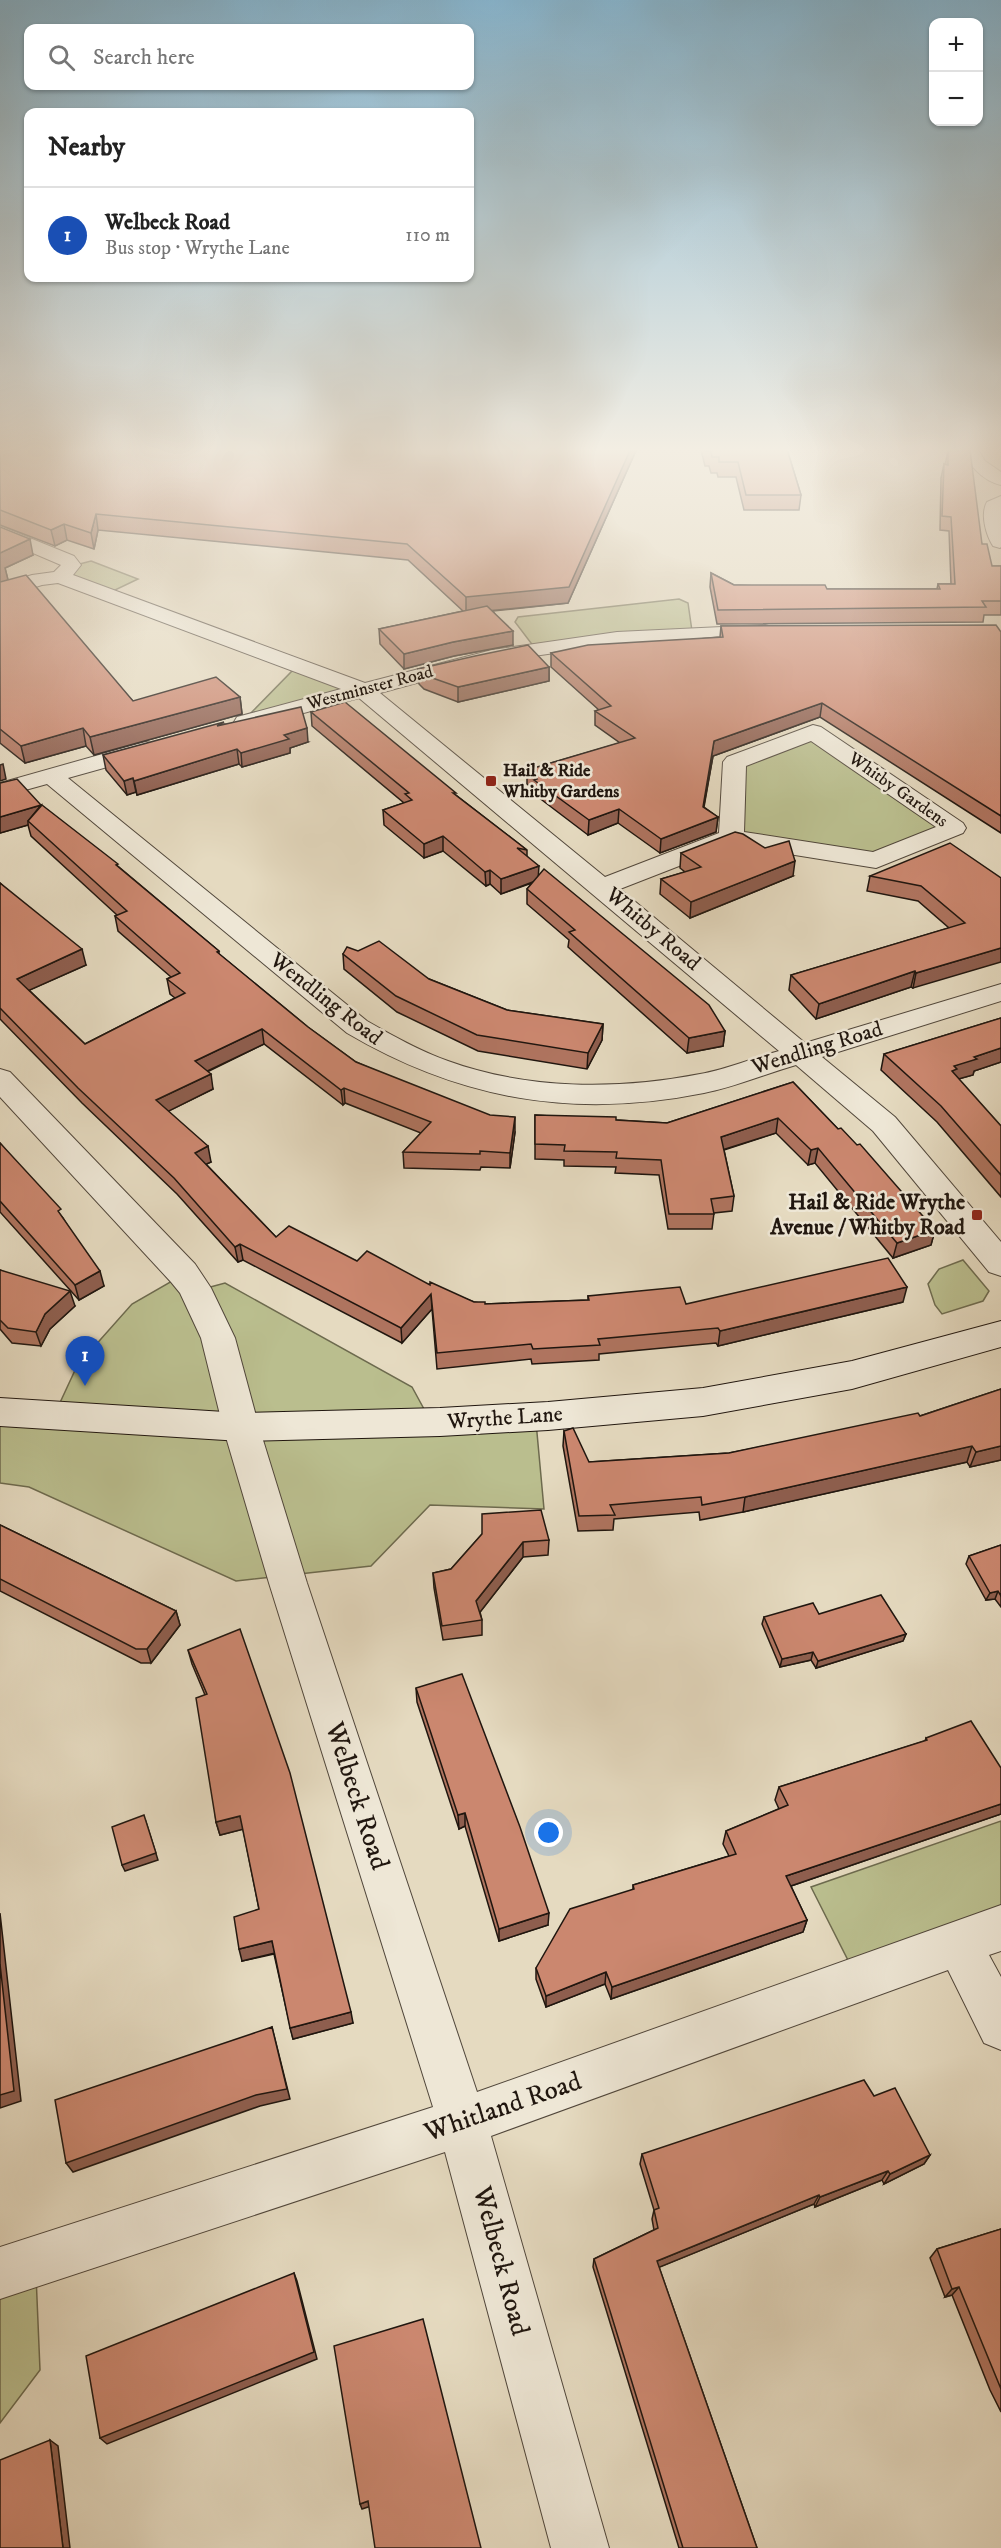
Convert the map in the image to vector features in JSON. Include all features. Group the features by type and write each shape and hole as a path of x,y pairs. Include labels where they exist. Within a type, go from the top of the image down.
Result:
{"street":[{"path":"0,592 39,579 60,577 71,565"},
{"name":"Whitby Road","path":"60,577 363,690 884,1124 1001,1264"},
{"name":"Westminster Road","path":"223,728 492,656 591,640 676,634 785,631"},
{"name":"Whitby Gardens","path":"813,732 954,828 876,860 730,837 735,762 813,732"},
{"path":"0,790 166,744"},
{"name":"Wendling Road","path":"51,776 357,1027 387,1047 419,1062 488,1083 529,1091 600,1095 650,1093 686,1087 1001,992"},
{"path":"602,887 730,837"},
{"name":"Welbeck Road","path":"0,1079 183,1273 194,1288 218,1338 241,1427 288,1583 462,2122 580,2548"},
{"name":"Wrythe Lane","path":"0,1412 241,1427 440,1422 703,1402 852,1375 1001,1334"},
{"path":"980,1936 1001,2026"},
{"name":"Whitland Road","path":"0,2273 462,2122 980,1936"}],"green space":[{"path":"76,565 101,565 138,579 111,592 66,575"},
{"path":"679,599 688,603 692,631 534,647 515,622 518,617"},
{"path":"296,667 354,689 245,719"},
{"path":"813,732 954,828 876,860 731,837 735,762"},
{"path":"963,1260 989,1291 983,1301 942,1314 935,1305 928,1284 939,1269"},
{"path":"179,1277 188,1293 225,1283 412,1387 436,1431 536,1422 544,1509 430,1505 371,1566 236,1581 29,1487 0,1483 0,1419 51,1422 77,1366 132,1304"},
{"path":"1001,1821 1001,1928 858,1980 811,1887"},
{"path":"36,2275 40,2370 0,2423 0,2286"}],"building":[{"path":"430,565 579,565 569,587 466,597"},
{"path":"954,565 1001,566 1001,601 982,601 986,607 718,610 711,573 734,585 825,585 827,589 940,589 938,584 955,584"},
{"path":"26,575 133,701 216,677 240,697 90,737 83,728 21,746 0,729 0,582"},
{"path":"487,606 513,631 404,654 379,629"},
{"path":"996,625 1001,632 1001,816 822,703 714,741 703,807 718,817 661,839 619,809 589,820 534,780 537,779 527,770 635,738 595,711 611,706 551,653 588,645 723,637 721,626"},
{"path":"528,645 549,667 458,687 424,675 418,669 475,656"},
{"path":"345,702 456,793 453,793 527,850 517,848 539,866 501,879 490,870 485,872 443,836 424,844 383,810 412,800 405,794 409,793 311,712"},
{"path":"301,707 307,728 284,735 289,739 241,753 237,749 134,781 133,778 124,781 103,755 224,722 217,726"},
{"path":"17,779 41,805 0,817 0,783"},
{"path":"42,805 118,864 116,865 219,951 217,952 308,1027 356,1062 490,1115 515,1117 510,1153 403,1152 431,1122 344,1088 341,1090 262,1029 195,1061 211,1074 156,1100 208,1146 195,1153 276,1237 289,1226 357,1261 367,1251 430,1285 430,1282 474,1302 485,1302 485,1304 589,1300 588,1296 680,1287 686,1304 888,1258 907,1287 720,1331 718,1328 598,1339 600,1345 533,1349 531,1344 437,1353 431,1294 401,1328 240,1244 235,1247 174,1178 78,1088 0,1008 0,883 82,949 17,979 85,1044 185,993 167,979 180,973 115,916 127,911 28,821"},
{"path":"735,832 743,834 765,848 789,841 795,861 691,902 661,879 701,867 681,853"},
{"path":"950,843 1001,878 1001,948 916,973 915,971 819,1004 791,975 965,923 921,886 870,876"},
{"path":"544,869 709,1005 725,1031 689,1038 569,932 575,930 527,889"},
{"path":"379,941 429,979 507,1010 603,1024 588,1053 477,1035 396,996 343,954 347,947 358,951"},
{"path":"1001,1018 1001,1048 954,1066 957,1069 952,1071 1001,1126 1001,1175 941,1106 884,1054"},
{"path":"793,1082 838,1129 841,1128 857,1145 860,1144 935,1230 897,1243 818,1148 811,1150 778,1118 721,1137 734,1196 711,1199 714,1214 669,1214 661,1160 616,1158 617,1152 564,1151 565,1145 535,1144 535,1115 616,1117 616,1120 667,1123"},
{"path":"0,1143 61,1209 58,1211 100,1271 75,1285 0,1201"},
{"path":"0,1270 70,1291 45,1314 36,1332 8,1328 0,1320"},
{"path":"1001,1389 1001,1446 976,1452 972,1446 702,1505 701,1497 610,1505 615,1515 579,1516 564,1431 573,1428 589,1462 729,1453 918,1413 920,1416"},
{"path":"541,1510 549,1540 523,1542 476,1601 482,1620 442,1626 433,1573 451,1569 482,1534 482,1514"},
{"path":"0,1525 176,1611 147,1649 136,1649 0,1579"},
{"path":"1001,1545 1001,1596 998,1591 990,1593 969,1556"},
{"path":"881,1595 906,1634 818,1661 813,1652 782,1659 764,1617 813,1603 819,1614"},
{"path":"240,1629 290,1773 351,2012 290,2028 272,1941 239,1949 234,1917 259,1909 240,1816 216,1822 196,1698 207,1694 188,1650"},
{"path":"462,1674 520,1827 549,1913 499,1929 465,1813 458,1815 416,1688"},
{"path":"971,1721 1001,1768 1001,1804 786,1876 807,1920 612,1987 606,1972 546,1996 536,1968 570,1909 634,1889 633,1885 736,1854 726,1831 788,1805 779,1787 927,1740 926,1738"},
{"path":"144,1815 156,1853 122,1865 112,1827"},
{"path":"0,1964 14,2091 0,2095"},
{"path":"272,2027 287,2089 256,2095 66,2163 55,2100"},
{"path":"864,2080 874,2096 895,2088 930,2155 890,2174 888,2171 820,2197 819,2195 657,2261 757,2548 683,2548 594,2259 658,2228 654,2210 659,2208 642,2154"},
{"path":"1001,2229 1001,2389 959,2287 952,2289 937,2249"},
{"path":"294,2273 314,2352 100,2438 86,2356"},
{"path":"423,2319 481,2548 375,2548 368,2501 360,2504 334,2346"},
{"path":"50,2440 63,2548 0,2548 0,2460"}],"place":[{"name":"Hail & Ride Whitby Gardens","path":"491,781"},
{"name":"Hail & Ride Wrythe Avenue / Whitby Road","path":"977,1215"},
{"name":"Welbeck Road","path":"85,1386"}]}
